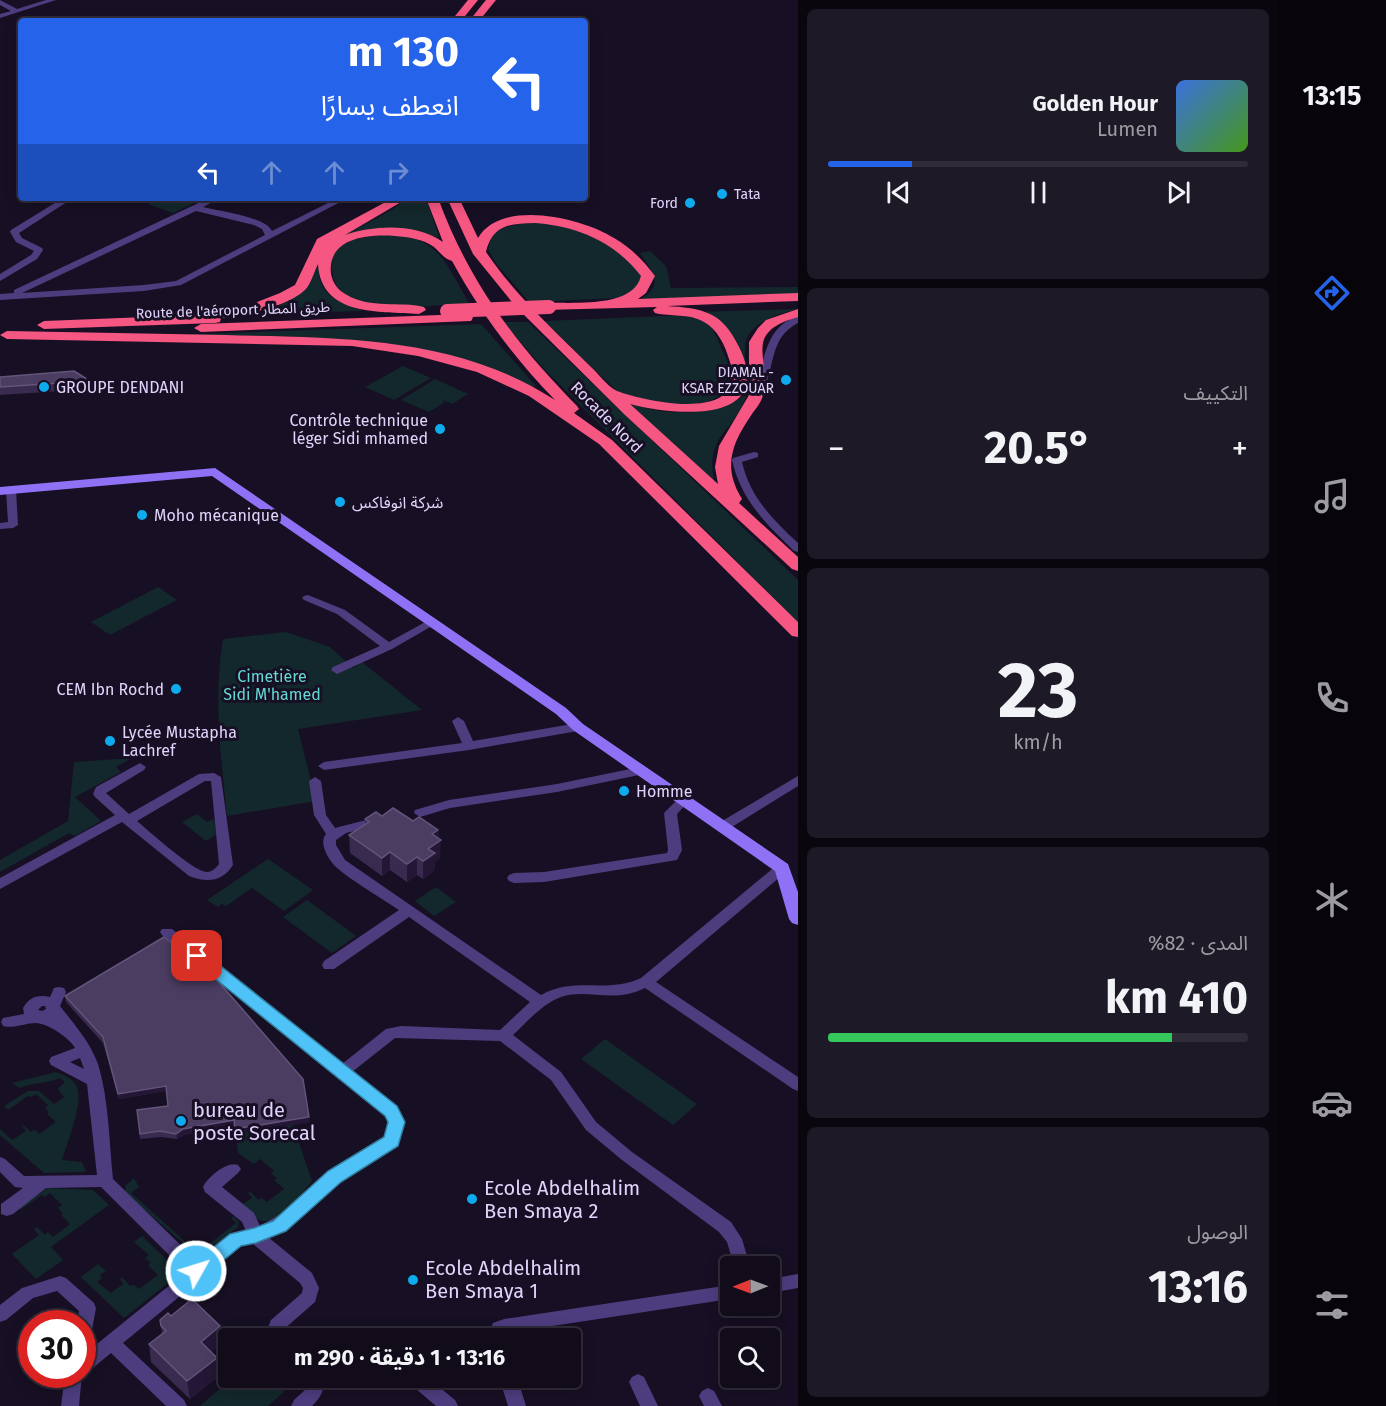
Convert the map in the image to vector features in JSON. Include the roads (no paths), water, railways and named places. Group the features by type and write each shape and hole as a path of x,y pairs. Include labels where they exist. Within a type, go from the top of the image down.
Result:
{"highway":[{"path":"458,18 473,0"},
{"path":"476,18 490,0"},
{"path":"183,320 250,310 285,296 300,287 322,242 397,201"},
{"name":"Rocade Nord","path":"433,201 458,264 496,325 533,368 798,632"},
{"name":"Rocade Nord","path":"454,201 461,221 479,254 508,291 606,390 798,566"},
{"path":"479,254 486,234 493,227 508,222 537,219 556,221 594,233 632,256 648,276 647,288 637,296 596,306"},
{"path":"458,264 438,243 404,232 387,231 346,238 332,247 324,260 323,270 333,292 349,301 375,307 447,311 798,297"},
{"path":"660,310 798,305"},
{"path":"606,390 642,405 680,409 715,404 731,398 739,389 741,371 722,328 702,315 660,310"},
{"name":"Route de l'aéroport طريق المطار","path":"2,332 660,310"},
{"name":"Route de l'aéroport طريق المطار","path":"2,332 183,320 447,311"},
{"path":"747,518 730,495 723,480 721,464 724,448 756,397 754,352 759,335 772,322 798,313"},
{"path":"2,332 352,342 393,347 486,371 522,387 607,443"}],"street":[{"path":"1,1 18,11"},
{"path":"0,16 47,1"},
{"path":"0,278 34,257 39,250 19,240 14,232 64,201"},
{"path":"11,295 210,201"},
{"path":"0,297 144,288 178,283 338,201"},
{"path":"195,208 257,223 266,227 270,236"},
{"path":"756,397 765,376 773,338 784,326 798,319"},
{"path":"754,455 737,460 747,494 766,518 798,549"},
{"path":"0,526 14,525 5,491 214,472 561,711 578,727 640,771 798,879"},
{"path":"308,598 341,612 388,646"},
{"path":"337,670 433,622"},
{"path":"458,721 469,746"},
{"path":"324,766 469,746 578,727"},
{"path":"0,884 126,818 203,777 214,777 217,780 226,865 223,870 210,877 195,874 126,818 99,792 140,767"},
{"path":"420,813 450,804 557,788 640,771"},
{"path":"722,827 798,780"},
{"path":"315,781 320,815 332,834"},
{"path":"514,878 544,877 672,857 675,850 670,813 684,800"},
{"path":"370,823 332,834 329,838 329,845 340,863 541,1002"},
{"path":"782,868 798,914"},
{"path":"503,1036 541,1002 564,991 613,993 632,990 646,982 782,868"},
{"path":"329,965 408,911"},
{"path":"96,1356 236,1240 256,1236 279,1226 334,1177 392,1141 397,1122 391,1111 167,932"},
{"path":"646,982 798,1085"},
{"path":"42,1004 31,1013 75,1036"},
{"path":"4,1024 42,1004"},
{"path":"42,1004 75,1036 84,1050 94,1081 105,1182 196,1271"},
{"path":"4,1024 40,1017"},
{"path":"342,1072 391,1033 401,1031 503,1036 556,1076 591,1126 627,1156 725,1227 734,1239 739,1256"},
{"path":"84,1050 56,1061 94,1081"},
{"path":"0,1163 21,1182 105,1182"},
{"path":"233,1169 211,1187 249,1218 256,1236 306,1278 310,1288 309,1297 276,1328"},
{"path":"7,1209 44,1182"},
{"path":"780,1284 798,1281"},
{"path":"0,1315 28,1293 60,1283 88,1310"},
{"path":"499,1328 720,1294"},
{"path":"112,1343 178,1406"},
{"path":"638,1382 649,1406"},
{"path":"70,1406 72,1388"},
{"path":"300,1406 315,1392 315,1388"},
{"path":"427,1388 449,1406"},
{"path":"511,1388 517,1406"}],"place":[{"name":"Tata","path":"722,194"},
{"name":"Ford","path":"690,203"},
{"name":"DIAMAL - KSAR EZZOUAR","path":"786,380"},
{"name":"GROUPE DENDANI","path":"44,387"},
{"name":"Contrôle technique léger Sidi mhamed","path":"440,429"},
{"name":"شركة انوفاكس","path":"340,502"},
{"name":"Moho mécanique","path":"142,515"},
{"name":"CEM Ibn Rochd","path":"176,689"},
{"name":"Lycée Mustapha Lachref","path":"110,741"},
{"name":"Homme","path":"624,791"},
{"name":"bureau de poste Sorecal","path":"181,1121"},
{"name":"Ecole Abdelhalim Ben Smaya 2","path":"472,1199"},
{"name":"Ecole Abdelhalim Ben Smaya 1","path":"413,1280"}],"park label":[{"name":"Cimetière Sidi M'hamed","path":"272,685"}]}
